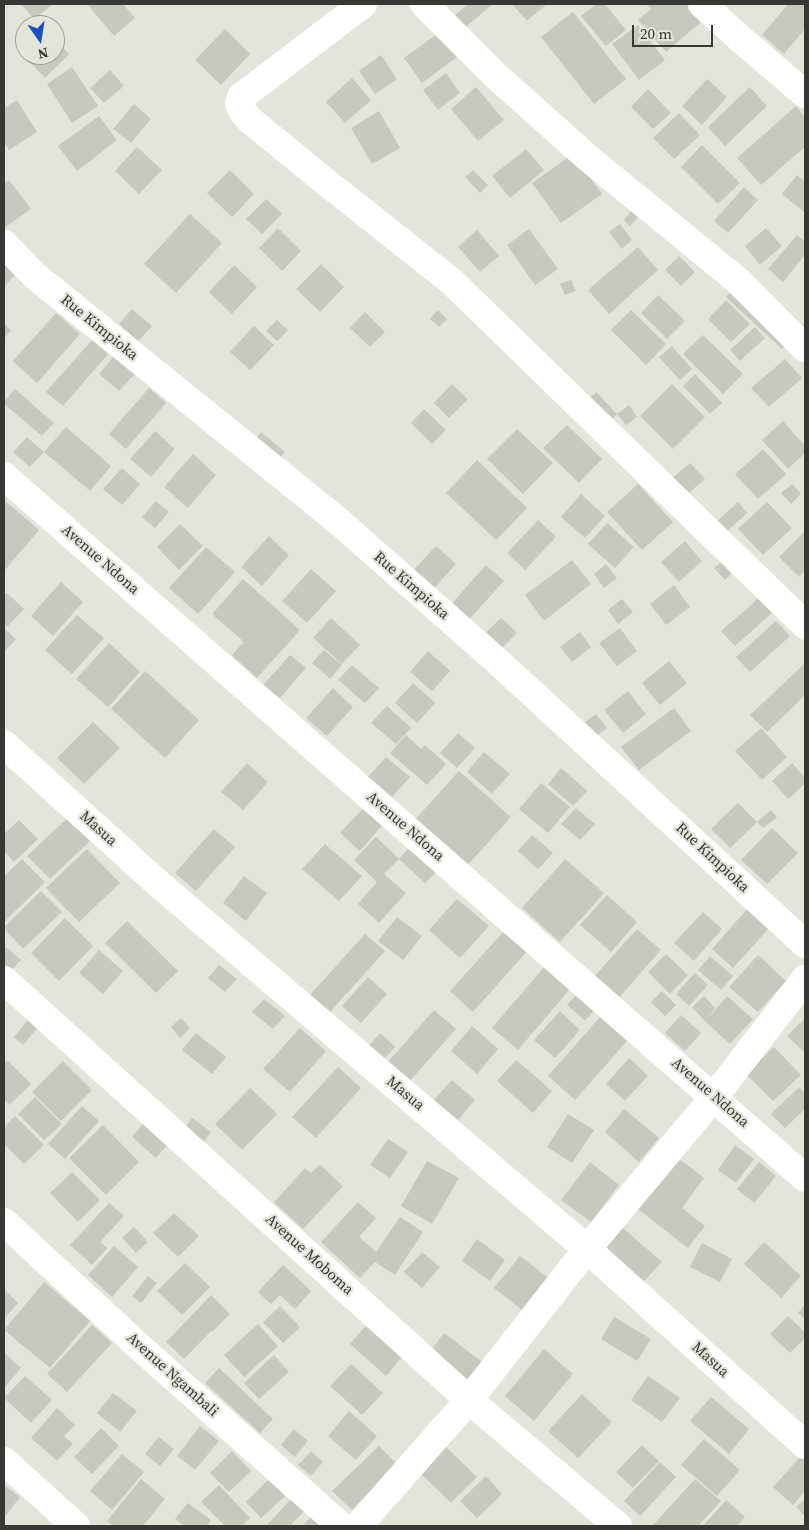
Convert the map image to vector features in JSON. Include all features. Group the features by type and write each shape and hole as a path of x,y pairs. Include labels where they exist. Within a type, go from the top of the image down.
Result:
{"street":[{"path":"363,4 241,96 239,104 243,112 314,174 451,281 805,624"},
{"path":"424,4 495,75 588,158 737,280 805,348"},
{"path":"702,4 805,94"},
{"name":"Rue Kimpioka","path":"4,244 34,275 336,520 496,660 805,944"},
{"name":"Avenue Ndona","path":"4,476 805,1178"},
{"name":"Masua","path":"4,744 161,886 587,1250 805,1445"},
{"path":"358,1526 469,1400 587,1250 714,1097 805,979"},
{"name":"Avenue Moboma","path":"4,980 469,1400 618,1526"},
{"name":"Avenue Ngambali","path":"4,1222 144,1351 341,1526"},
{"path":"4,1461 76,1526"}],"building":[{"path":"21,4 53,4 39,15 31,15"},
{"path":"87,4 123,4 135,18 114,36"},
{"path":"468,4 493,4 462,30 452,18"},
{"path":"512,4 547,4 527,21"},
{"path":"596,4 605,4 626,30 606,46 581,16"},
{"path":"646,4 687,4 702,21 666,52 638,20 651,9"},
{"path":"788,4 805,4 805,29 784,54 762,35"},
{"path":"573,12 626,79 594,104 541,37"},
{"path":"638,25 665,60 639,80 612,44"},
{"path":"225,29 250,54 221,85 195,60"},
{"path":"440,32 457,57 422,83 404,58"},
{"path":"65,50 69,54 65,58"},
{"path":"381,55 397,79 375,94 359,71"},
{"path":"32,65 58,65 45,78"},
{"path":"72,67 98,106 72,123 47,84"},
{"path":"110,70 124,86 104,103 90,88"},
{"path":"446,73 460,93 438,110 423,90"},
{"path":"352,78 371,100 345,123 326,102"},
{"path":"707,79 727,97 702,125 682,106"},
{"path":"476,87 504,120 478,141 451,109"},
{"path":"750,87 767,106 725,146 708,127"},
{"path":"648,89 671,113 653,129 631,107"},
{"path":"17,100 37,132 9,150 4,141 4,108"},
{"path":"134,104 151,119 131,143 113,129"},
{"path":"796,106 805,117 805,147 761,185 737,158"},
{"path":"379,111 400,148 372,164 351,128"},
{"path":"679,113 700,135 674,159 653,138"},
{"path":"99,116 117,140 77,171 58,146"},
{"path":"702,145 740,183 718,204 681,167"},
{"path":"137,147 162,170 139,194 115,171"},
{"path":"526,149 544,170 510,198 492,176"},
{"path":"573,154 602,194 561,223 532,183"},
{"path":"230,170 254,194 245,203 238,196 245,204 232,217 207,193"},
{"path":"473,170 488,185 480,193 465,177"},
{"path":"797,175 805,182 805,213 782,194"},
{"path":"9,180 31,209 4,228 4,184"},
{"path":"744,187 758,200 728,233 714,221"},
{"path":"266,199 282,214 262,234 246,219"},
{"path":"631,211 638,217 630,226 624,220"},
{"path":"190,214 222,243 176,293 144,264"},
{"path":"620,224 632,240 622,249 609,232"},
{"path":"278,228 301,251 282,271 259,248"},
{"path":"766,228 782,246 760,265 745,246"},
{"path":"529,229 558,269 535,285 507,245"},
{"path":"477,230 499,256 480,272 458,247"},
{"path":"797,235 805,242 805,255 783,282 768,269"},
{"path":"638,247 658,270 609,314 588,290"},
{"path":"679,256 695,272 681,286 665,270"},
{"path":"4,263 16,273 4,287"},
{"path":"321,264 344,287 320,312 296,289"},
{"path":"234,265 257,287 232,314 209,292"},
{"path":"571,280 576,291 565,295 560,284"},
{"path":"735,287 791,339 782,349 726,297"},
{"path":"658,295 685,321 667,339 641,313"},
{"path":"726,300 750,324 731,342 708,319"},
{"path":"132,309 152,326 138,341 119,324"},
{"path":"438,310 447,319 439,327 430,319"},
{"path":"631,310 666,344 646,365 611,330"},
{"path":"365,312 385,332 370,347 350,328"},
{"path":"56,313 80,334 37,383 13,361"},
{"path":"277,320 288,330 277,341 266,331"},
{"path":"4,324 11,330 4,339"},
{"path":"254,326 274,345 250,370 230,352"},
{"path":"755,327 765,338 740,361 730,350"},
{"path":"703,335 743,374 723,394 683,354"},
{"path":"92,340 108,354 63,406 46,392"},
{"path":"672,346 692,369 680,380 659,357"},
{"path":"114,356 135,374 119,391 99,374"},
{"path":"785,359 802,378 769,407 751,388"},
{"path":"695,374 722,403 710,414 683,386"},
{"path":"452,384 468,399 449,418 434,403"},
{"path":"672,384 705,417 673,449 640,416"},
{"path":"149,388 166,403 126,449 109,434"},
{"path":"15,389 54,423 42,436 4,404"},
{"path":"596,392 617,414 607,425 585,403"},
{"path":"629,405 637,417 626,425 617,414"},
{"path":"424,409 446,430 432,444 411,423"},
{"path":"783,421 805,446 805,453 788,469 762,440"},
{"path":"567,425 602,459 579,483 543,448"},
{"path":"66,427 111,466 90,491 44,452"},
{"path":"517,429 553,463 523,494 487,459"},
{"path":"155,431 175,449 151,477 130,459"},
{"path":"261,432 285,452 274,466 250,446"},
{"path":"27,437 44,452 30,467 13,452"},
{"path":"763,449 786,474 758,499 735,474"},
{"path":"193,454 216,475 188,508 164,487"},
{"path":"477,460 527,508 496,540 446,493"},
{"path":"690,463 705,479 684,497 669,481"},
{"path":"122,468 140,484 122,505 103,489"},
{"path":"638,484 673,522 642,550 607,512"},
{"path":"792,484 801,494 791,504 781,493"},
{"path":"581,494 605,516 585,538 561,517"},
{"path":"156,501 169,512 155,528 142,517"},
{"path":"4,502 39,530 4,571"},
{"path":"738,502 747,513 723,535 713,525"},
{"path":"767,502 792,528 763,555 738,529"},
{"path":"538,520 556,537 525,570 507,553"},
{"path":"607,523 634,547 615,568 588,544"},
{"path":"180,524 203,546 179,570 157,547"},
{"path":"805,531 805,570 799,577 779,557"},
{"path":"269,536 289,555 262,586 241,567"},
{"path":"685,541 702,561 679,582 661,562"},
{"path":"436,546 456,564 431,592 410,574"},
{"path":"206,547 235,572 198,614 169,588"},
{"path":"572,560 591,584 544,621 525,595"},
{"path":"723,561 733,572 725,580 714,568"},
{"path":"606,564 617,578 604,588 594,574"},
{"path":"486,565 504,581 464,625 447,609"},
{"path":"311,569 336,591 307,623 282,601"},
{"path":"243,579 300,630 257,678 232,655 244,642 212,614"},
{"path":"61,582 83,602 53,636 31,616"},
{"path":"674,585 690,607 666,625 650,604"},
{"path":"7,593 24,609 7,627 4,623 4,596"},
{"path":"759,598 772,613 735,646 721,631"},
{"path":"622,599 633,612 618,624 608,610"},
{"path":"77,615 104,638 72,674 45,650"},
{"path":"331,618 360,645 342,664 313,638"},
{"path":"501,618 517,633 498,652 482,636"},
{"path":"776,621 790,636 750,672 736,657"},
{"path":"4,628 16,639 4,652"},
{"path":"620,628 637,651 617,666 599,643"},
{"path":"580,632 591,647 572,662 560,647"},
{"path":"109,643 140,672 108,707 76,679"},
{"path":"324,650 342,665 330,679 312,663"},
{"path":"428,651 450,671 432,691 410,672"},
{"path":"290,655 306,668 280,698 263,685"},
{"path":"669,661 687,683 660,705 642,683"},
{"path":"805,663 805,695 767,732 750,715"},
{"path":"352,665 379,688 365,703 338,680"},
{"path":"145,671 199,720 165,758 111,709"},
{"path":"413,683 435,703 417,723 395,703"},
{"path":"333,688 353,707 327,736 306,718"},
{"path":"628,691 646,714 623,733 604,710"},
{"path":"387,706 411,728 396,744 371,723"},
{"path":"674,708 691,731 639,770 621,747"},
{"path":"596,714 607,728 595,737 584,723"},
{"path":"93,722 120,748 84,784 57,758"},
{"path":"761,728 787,757 762,780 735,751"},
{"path":"458,733 475,748 457,768 440,753"},
{"path":"406,735 421,749 425,745 446,764 427,785 390,753"},
{"path":"484,752 510,774 492,794 467,772"},
{"path":"386,757 410,777 391,798 368,777"},
{"path":"247,763 268,782 243,810 221,792"},
{"path":"792,763 805,778 805,784 788,799 772,781"},
{"path":"561,768 587,791 573,806 548,784"},
{"path":"459,771 511,817 464,869 412,823"},
{"path":"541,783 570,807 548,833 519,809"},
{"path":"738,803 757,822 730,848 711,829"},
{"path":"366,805 385,822 360,851 340,833"},
{"path":"576,808 595,824 580,840 561,824"},
{"path":"771,810 777,817 763,828 757,822"},
{"path":"73,813 95,836 50,879 27,856"},
{"path":"19,820 38,839 14,862 4,851 4,834"},
{"path":"772,828 798,853 767,884 741,860"},
{"path":"214,829 235,847 196,891 175,873"},
{"path":"532,835 553,853 538,869 518,851"},
{"path":"376,837 399,859 384,874 406,893 379,923 358,904 377,882 354,860"},
{"path":"325,844 362,876 339,901 302,869"},
{"path":"412,844 439,869 425,883 399,859"},
{"path":"87,849 120,883 79,922 46,888"},
{"path":"22,859 45,882 5,921 4,876"},
{"path":"565,859 604,893 560,942 522,908"},
{"path":"244,876 267,893 246,921 223,903"},
{"path":"41,891 62,912 23,949 4,927"},
{"path":"607,895 637,922 611,952 580,925"},
{"path":"457,899 489,926 460,958 429,930"},
{"path":"748,908 770,927 733,968 712,949"},
{"path":"703,912 722,929 694,961 674,943"},
{"path":"397,917 422,936 403,960 378,941"},
{"path":"65,918 93,946 59,981 31,953"},
{"path":"127,921 178,971 156,993 105,943"},
{"path":"506,929 529,949 473,1012 450,991"},
{"path":"637,929 661,950 617,1000 593,978"},
{"path":"365,934 385,951 329,1013 309,996"},
{"path":"6,947 21,960 11,971 4,964 4,950"},
{"path":"99,950 123,971 103,994 79,973"},
{"path":"666,954 688,975 670,994 648,972"},
{"path":"758,955 786,981 758,1012 729,987"},
{"path":"710,956 733,976 721,990 698,970"},
{"path":"219,965 237,979 225,992 208,978"},
{"path":"544,967 570,989 518,1050 492,1028"},
{"path":"695,973 708,985 689,1006 676,994"},
{"path":"368,977 387,994 361,1023 342,1006"},
{"path":"662,991 676,1005 665,1016 651,1002"},
{"path":"578,993 595,1009 585,1021 567,1005"},
{"path":"704,996 715,1008 708,1018 727,996 753,1019 730,1044 692,1007"},
{"path":"264,999 285,1016 273,1029 252,1012"},
{"path":"434,1010 456,1029 408,1083 386,1064"},
{"path":"560,1011 580,1030 555,1058 534,1040"},
{"path":"681,1015 701,1033 685,1051 665,1033"},
{"path":"600,1017 627,1041 575,1100 548,1076"},
{"path":"181,1018 190,1028 180,1038 171,1027"},
{"path":"28,1020 38,1027 23,1045 14,1037"},
{"path":"805,1020 805,1053 787,1036"},
{"path":"472,1026 498,1049 477,1074 451,1051"},
{"path":"300,1028 326,1051 290,1092 263,1069"},
{"path":"196,1033 226,1057 212,1074 182,1050"},
{"path":"380,1033 395,1047 383,1060 368,1047"},
{"path":"774,1047 801,1075 773,1101 746,1074"},
{"path":"629,1058 648,1076 625,1101 606,1084"},
{"path":"7,1060 31,1084 9,1105 4,1100 4,1063"},
{"path":"516,1060 552,1091 533,1113 497,1081"},
{"path":"63,1061 92,1090 61,1121 32,1092"},
{"path":"338,1067 361,1088 316,1138 292,1117"},
{"path":"452,1080 475,1100 458,1120 434,1100"},
{"path":"799,1087 805,1093 805,1109 785,1128 771,1114"},
{"path":"250,1088 277,1114 242,1150 215,1124"},
{"path":"35,1097 62,1124 44,1140 18,1114"},
{"path":"82,1106 99,1121 65,1159 48,1144"},
{"path":"624,1109 659,1138 639,1162 605,1132"},
{"path":"568,1114 594,1130 572,1163 547,1147"},
{"path":"15,1116 44,1145 24,1164 4,1144 4,1127"},
{"path":"192,1118 211,1132 204,1142 185,1128"},
{"path":"144,1123 168,1144 156,1158 132,1137"},
{"path":"103,1125 139,1162 106,1195 69,1158"},
{"path":"388,1139 408,1152 390,1178 370,1165"},
{"path":"735,1145 754,1159 736,1183 718,1170"},
{"path":"678,1158 704,1178 682,1208 705,1226 688,1248 638,1209"},
{"path":"427,1161 459,1178 432,1224 401,1206"},
{"path":"590,1162 619,1185 591,1222 561,1200"},
{"path":"759,1162 776,1176 754,1203 737,1189"},
{"path":"320,1165 343,1186 303,1229 274,1202 305,1168 311,1173"},
{"path":"72,1172 100,1200 78,1222 50,1193"},
{"path":"358,1202 376,1218 359,1237 376,1252 400,1217 423,1232 395,1275 375,1262 360,1278 321,1242"},
{"path":"109,1203 124,1216 100,1242 107,1248 92,1265 70,1245"},
{"path":"174,1213 199,1236 178,1257 153,1233"},
{"path":"134,1227 148,1242 136,1253 122,1238"},
{"path":"622,1227 662,1262 643,1282 604,1247"},
{"path":"477,1239 505,1260 490,1281 462,1261"},
{"path":"764,1242 801,1276 781,1298 744,1264"},
{"path":"702,1243 732,1259 720,1282 690,1267"},
{"path":"114,1246 138,1267 112,1297 88,1275"},
{"path":"422,1252 440,1267 422,1288 404,1272"},
{"path":"520,1256 552,1281 526,1313 494,1288"},
{"path":"185,1263 210,1287 182,1315 157,1291"},
{"path":"283,1265 311,1291 295,1309 280,1295 271,1304 258,1292"},
{"path":"148,1276 157,1283 141,1303 132,1296"},
{"path":"44,1282 90,1321 50,1368 4,1330"},
{"path":"4,1289 18,1303 4,1319"},
{"path":"211,1295 230,1314 184,1359 166,1342"},
{"path":"805,1304 805,1319 798,1313"},
{"path":"280,1306 300,1327 283,1343 263,1322"},
{"path":"788,1316 805,1332 805,1338 790,1353 770,1334"},
{"path":"614,1317 651,1339 637,1361 601,1339"},
{"path":"258,1324 278,1346 244,1377 224,1355"},
{"path":"92,1325 112,1343 67,1392 47,1374"},
{"path":"366,1326 402,1357 386,1376 350,1344"},
{"path":"444,1333 485,1364 469,1385 428,1354"},
{"path":"544,1349 573,1374 534,1421 505,1396"},
{"path":"4,1353 21,1368 4,1388"},
{"path":"274,1355 289,1372 259,1399 244,1383"},
{"path":"351,1364 383,1393 362,1415 330,1386"},
{"path":"219,1368 273,1419 260,1433 205,1383"},
{"path":"25,1376 52,1400 31,1423 4,1398"},
{"path":"648,1376 680,1398 662,1422 631,1400"},
{"path":"113,1393 137,1411 120,1432 97,1413"},
{"path":"582,1394 612,1422 578,1458 548,1431"},
{"path":"711,1397 749,1429 729,1454 690,1421"},
{"path":"57,1408 75,1425 64,1436 73,1444 57,1461 31,1438"},
{"path":"349,1411 377,1436 356,1460 328,1436"},
{"path":"200,1426 219,1441 195,1470 177,1456"},
{"path":"101,1428 119,1446 92,1474 74,1457"},
{"path":"294,1429 308,1441 295,1457 281,1445"},
{"path":"159,1437 174,1449 160,1466 145,1454"},
{"path":"704,1439 740,1470 717,1496 681,1465"},
{"path":"642,1445 659,1461 633,1488 616,1472"},
{"path":"379,1446 397,1464 352,1510 332,1491"},
{"path":"445,1446 477,1477 451,1503 419,1472"},
{"path":"232,1451 251,1471 229,1492 210,1473"},
{"path":"311,1451 323,1462 311,1476 298,1465"},
{"path":"122,1454 144,1472 112,1510 90,1491"},
{"path":"801,1456 805,1459 805,1491 793,1505 773,1487"},
{"path":"660,1462 676,1477 640,1516 624,1501"},
{"path":"486,1476 502,1494 477,1518 460,1501"},
{"path":"141,1479 165,1499 143,1526 113,1526 107,1521"},
{"path":"269,1479 285,1496 261,1518 246,1502"},
{"path":"695,1479 721,1501 698,1526 653,1525"},
{"path":"4,1485 20,1497 4,1518"},
{"path":"219,1485 250,1518 242,1526 225,1526 201,1502"},
{"path":"291,1499 304,1511 290,1526 266,1526"},
{"path":"805,1499 805,1516 796,1507"},
{"path":"726,1500 745,1517 737,1526 703,1526"},
{"path":"188,1503 211,1520 207,1526 184,1526 175,1519"},
{"path":"312,1516 322,1526 302,1526"}]}
